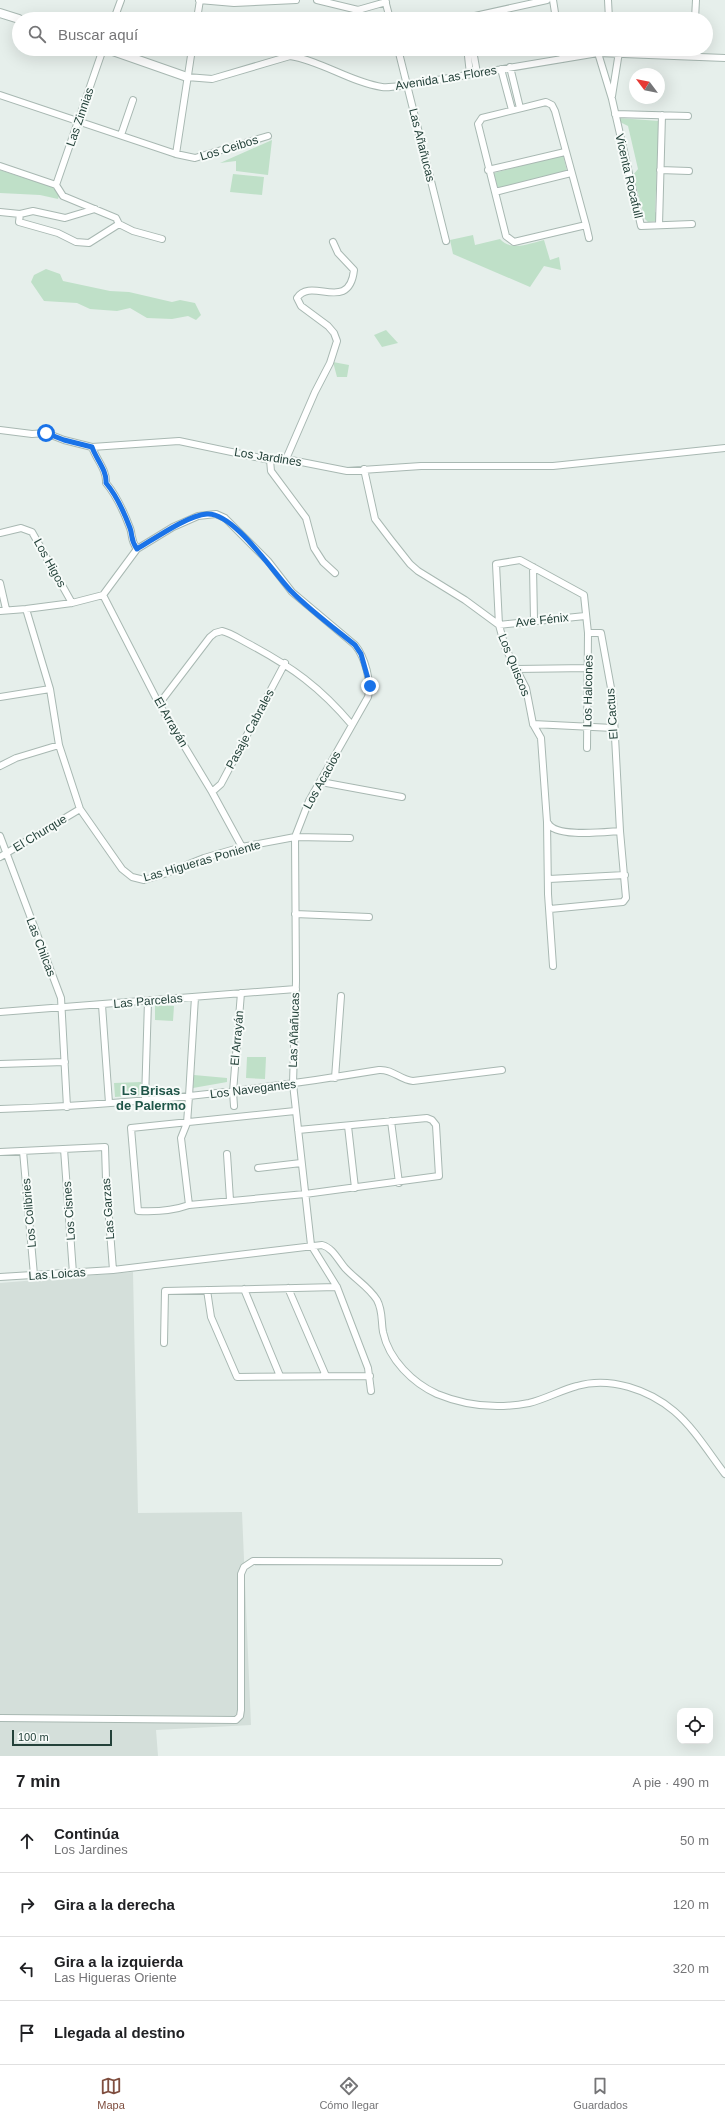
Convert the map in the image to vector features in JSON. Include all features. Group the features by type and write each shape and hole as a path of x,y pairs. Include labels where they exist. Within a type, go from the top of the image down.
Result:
{"street":[{"path":"117,12 121,0"},
{"path":"198,12 199,0 296,0"},
{"path":"317,0 358,10 385,1 388,12"},
{"path":"493,12 547,0"},
{"path":"553,0 555,12"},
{"path":"608,0 609,12"},
{"path":"695,12 696,0"},
{"path":"0,13 12,17"},
{"name":"Las Zinnias","path":"56,185 102,56"},
{"name":"Avenida Las Flores","path":"127,56 187,77 201,79 212,79 290,56 302,58 373,85 383,87 407,85 580,56"},
{"path":"176,154 191,56"},
{"name":"Las Añañucas","path":"400,56 446,241"},
{"path":"468,56 470,74"},
{"path":"474,56 477,73"},
{"name":"Vicenta Rocafull","path":"599,56 612,99 641,226 692,224"},
{"name":"Vicenta Rocafull","path":"612,99 616,56"},
{"name":"Avenida Las Flores","path":"692,56 725,58"},
{"path":"510,68 520,108"},
{"path":"501,69 512,110"},
{"name":"Los Ceibos","path":"0,95 176,154 195,158 268,136"},
{"path":"121,135 133,100"},
{"path":"586,225 511,242 506,236 488,170 478,124 482,118 542,102 552,105 555,111 565,152 572,173 586,225 589,238"},
{"path":"615,114 688,116"},
{"path":"658,225 662,116"},
{"path":"488,170 565,152"},
{"path":"0,166 56,185 63,196 116,218 119,224 134,231 162,238"},
{"path":"660,170 689,172"},
{"path":"494,192 572,173"},
{"path":"0,212 20,214 33,211 65,218 95,209"},
{"path":"20,214 19,222 58,233 76,242 89,243 119,224"},
{"path":"286,459 315,392 330,363 337,341 334,333 328,326 301,306 297,298 300,293 312,290 319,290 332,294 339,293 346,288 353,277 354,270 338,253 333,242"},
{"name":"Los Jardines","path":"0,430 32,434 46,433 64,440 92,447 179,441 270,460 286,459 347,471 421,466 553,466 725,448"},
{"path":"0,583 3,610 26,609 72,603 103,596 137,549 131,537 131,529 116,496 106,483 106,474 95,457 92,447"},
{"path":"270,460 271,471 306,518 314,548 323,562 335,573"},
{"name":"Los Quiscos","path":"364,469 375,519 410,564 465,600 499,625 505,647 526,688 533,724 541,738 547,822 548,879 553,966"},
{"name":"Los Acacios","path":"137,549 173,527 198,516 211,514 224,518 268,561 292,592 358,649 370,690 368,697 305,811 295,837"},
{"name":"Los Higos","path":"0,533 21,528 32,532 72,603"},
{"path":"499,625 496,564 520,560 584,595 585,616 588,632"},
{"path":"533,567 534,620"},
{"name":"El Arrayán","path":"103,596 159,704 212,792 242,847"},
{"name":"Las Higueras Poniente","path":"26,609 50,689 59,745 80,809 122,869 136,878 144,880 164,874 204,858 242,847 295,837 350,838"},
{"name":"Ave Fénix","path":"499,625 534,620 585,616"},
{"path":"159,704 210,638 219,632 228,633 285,664 319,690 352,725"},
{"name":"Los Halcones","path":"587,748 588,632"},
{"name":"El Cactus","path":"550,908 623,902 626,898 613,728 613,699 600,632 588,632"},
{"name":"Pasaje Cabrales","path":"212,792 221,784 285,664"},
{"path":"516,670 588,668"},
{"path":"0,697 50,689"},
{"path":"533,724 613,728"},
{"path":"0,766 16,758 59,745"},
{"path":"321,782 402,797"},
{"name":"El Churque","path":"0,857 80,809"},
{"path":"547,822 550,828 555,831 620,831"},
{"name":"Las Chilcas","path":"0,836 61,998 67,1107"},
{"name":"Las Añañucas","path":"295,837 296,989 292,1084 311,1246 337,1287 368,1368 371,1391"},
{"path":"548,879 625,875"},
{"path":"296,914 369,917"},
{"name":"Las Parcelas","path":"0,1012 296,989"},
{"name":"El Arrayán","path":"234,1106 233,1092 241,993"},
{"path":"336,1078 341,996"},
{"path":"189,1205 181,1138 187,1123 190,1096 195,997"},
{"path":"145,1100 148,1001"},
{"path":"102,1005 108,1103"},
{"path":"0,1064 65,1062"},
{"name":"Los Navegantes","path":"0,1109 67,1107 233,1092 384,1070 413,1081 502,1070"},
{"path":"295,1111 131,1128 138,1211 157,1212 176,1210 189,1205 305,1194 399,1183 439,1176 436,1128 434,1122 427,1118 298,1130"},
{"path":"391,1121 399,1183"},
{"path":"348,1126 355,1188"},
{"name":"Las Garzas","path":"64,1149 105,1147 113,1270"},
{"path":"0,1152 64,1149"},
{"name":"Los Cisnes","path":"64,1149 73,1272"},
{"name":"Los Colibries","path":"23,1151 34,1275"},
{"path":"227,1154 230,1200"},
{"path":"258,1168 302,1163"},
{"name":"Las Loicas","path":"0,1277 113,1270 322,1245 329,1248 346,1268 373,1295 381,1312 383,1331 389,1349 410,1376 426,1389 459,1401 493,1406 530,1402 584,1385 610,1384 630,1388 650,1395 674,1411 688,1425 725,1474"},
{"path":"164,1343 165,1291 337,1287"},
{"path":"288,1288 326,1376"},
{"path":"244,1289 280,1376"},
{"path":"207,1290 211,1317 237,1377 370,1376"},
{"path":"0,1718 236,1720 241,1713 241,1574 246,1564 253,1561 499,1562"}],"shaded area":[{"path":"133,1272 138,1513 242,1512 251,1725 156,1730 158,1756 0,1756 0,1283"}],"green space":[{"path":"619,118 659,121 655,212 657,213 657,221 648,222 645,219 633,175 638,169 628,126 620,122"},
{"path":"272,140 268,175 236,171 236,161 220,163"},
{"path":"563,155 567,171 498,189 494,173"},
{"path":"0,170 61,190 58,199 40,195 0,193"},
{"path":"233,174 264,177 262,195 230,192"},
{"path":"473,235 475,245 500,239 510,245 521,246 544,240 550,260 559,257 561,270 544,266 530,287 453,254 450,240"},
{"path":"46,269 60,274 63,281 110,291 129,292 172,302 180,300 195,303 201,315 196,320 188,316 172,319 147,318 130,308 117,311 90,309 77,303 44,301 31,282 34,275"},
{"path":"386,330 398,343 382,347 374,335"},
{"path":"333,362 349,365 347,377 337,377"},
{"path":"155,1005 174,1006 173,1021 155,1020"},
{"path":"247,1057 266,1057 265,1079 246,1078"},
{"path":"194,1075 227,1078 227,1082 193,1088"},
{"path":"141,1082 141,1095 115,1097 114,1083"}],"district":[{"name":"Ls Brisas de Palermo","path":"151,1098"}],"route":[{"path":"46,433 64,440 92,447 95,457 106,474 106,483 116,496 126,522 131,529 131,537 137,549 173,527 203,514 216,514 224,518 268,561 292,592 355,645 361,654 370,686"}]}
